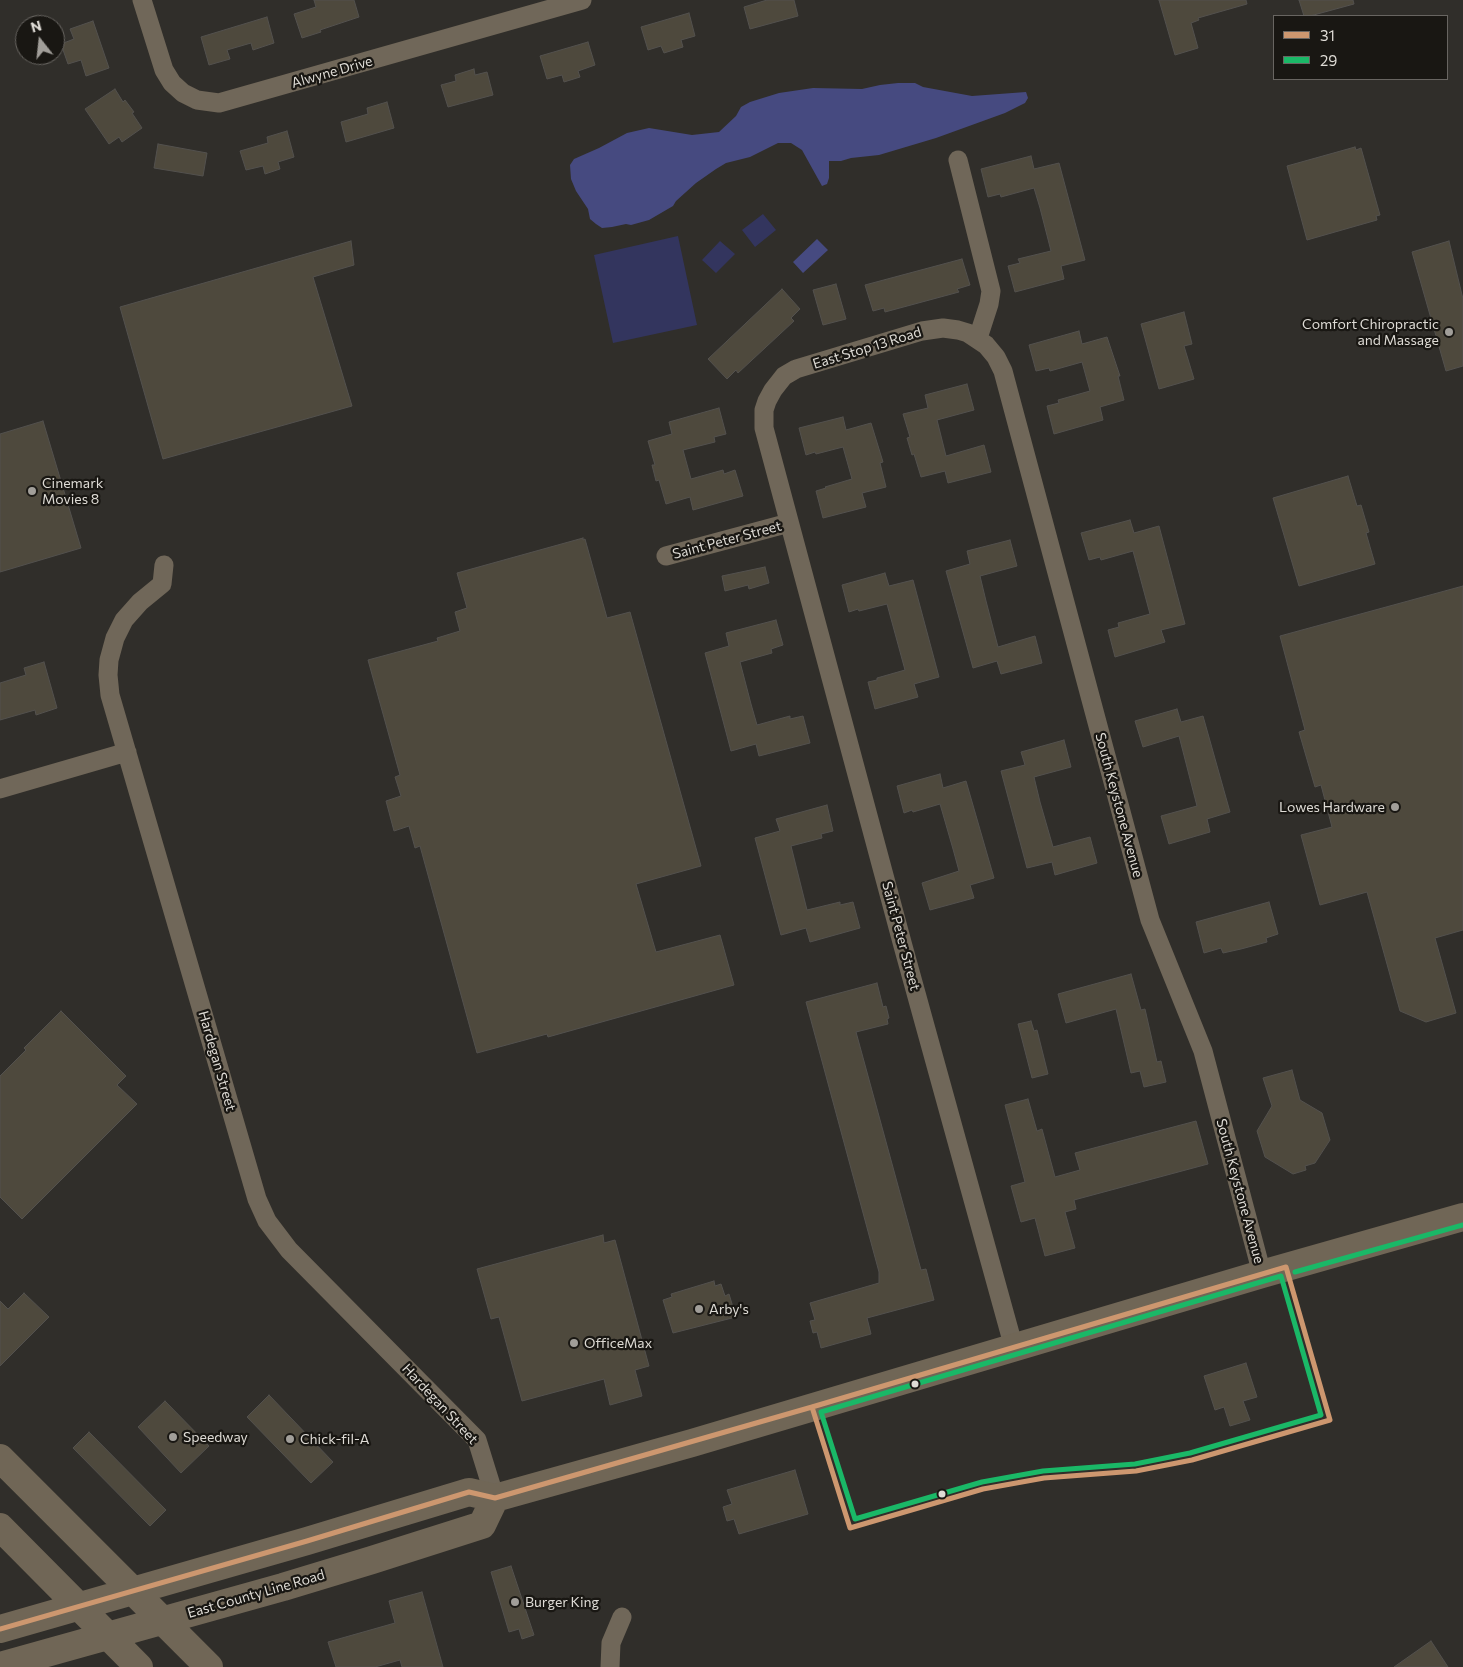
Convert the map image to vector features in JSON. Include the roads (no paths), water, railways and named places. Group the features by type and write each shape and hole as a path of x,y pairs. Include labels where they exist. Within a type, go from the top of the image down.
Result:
{"main road":[{"path":"0,1629 469,1492 495,1498 1463,1217"},
{"path":"0,1458 209,1667"},
{"name":"East County Line Road","path":"0,1666 365,1562 482,1525 495,1498"},
{"path":"0,1527 139,1667"}],"street":[{"name":"Alwyne Drive","path":"142,0 164,70 172,83 183,93 197,100 219,103 582,0"},
{"path":"958,160 991,291 989,304 975,337"},
{"name":"East Stop 13 Road","path":"771,394 784,376 796,369 922,331 953,328 975,337"},
{"name":"South Keystone Avenue","path":"975,337 993,353 1003,371 1150,920 1203,1051 1262,1274"},
{"name":"Saint Peter Street","path":"771,394 764,410 764,428 903,946 1014,1348"},
{"name":"Saint Peter Street","path":"666,556 789,523"},
{"name":"Hardegan Street","path":"164,565 162,584 140,602 124,620 114,638 109,660 110,695 254,1190 263,1213 277,1236 289,1250 477,1440 495,1498"},
{"path":"0,789 127,752"},
{"path":"610,1667 611,1643 622,1616"}],"place":[{"name":"Comfort Chiropractic and Massage","path":"1449,332"},
{"name":"Cinemark Movies 8","path":"32,491"},
{"name":"Lowes Hardware","path":"1395,807"},
{"name":"Arby's","path":"699,1309"},
{"name":"OfficeMax","path":"574,1343"},
{"name":"Speedway","path":"173,1437"},
{"name":"Chick-fil-A","path":"290,1439"},
{"name":"Burger King","path":"515,1602"}]}
